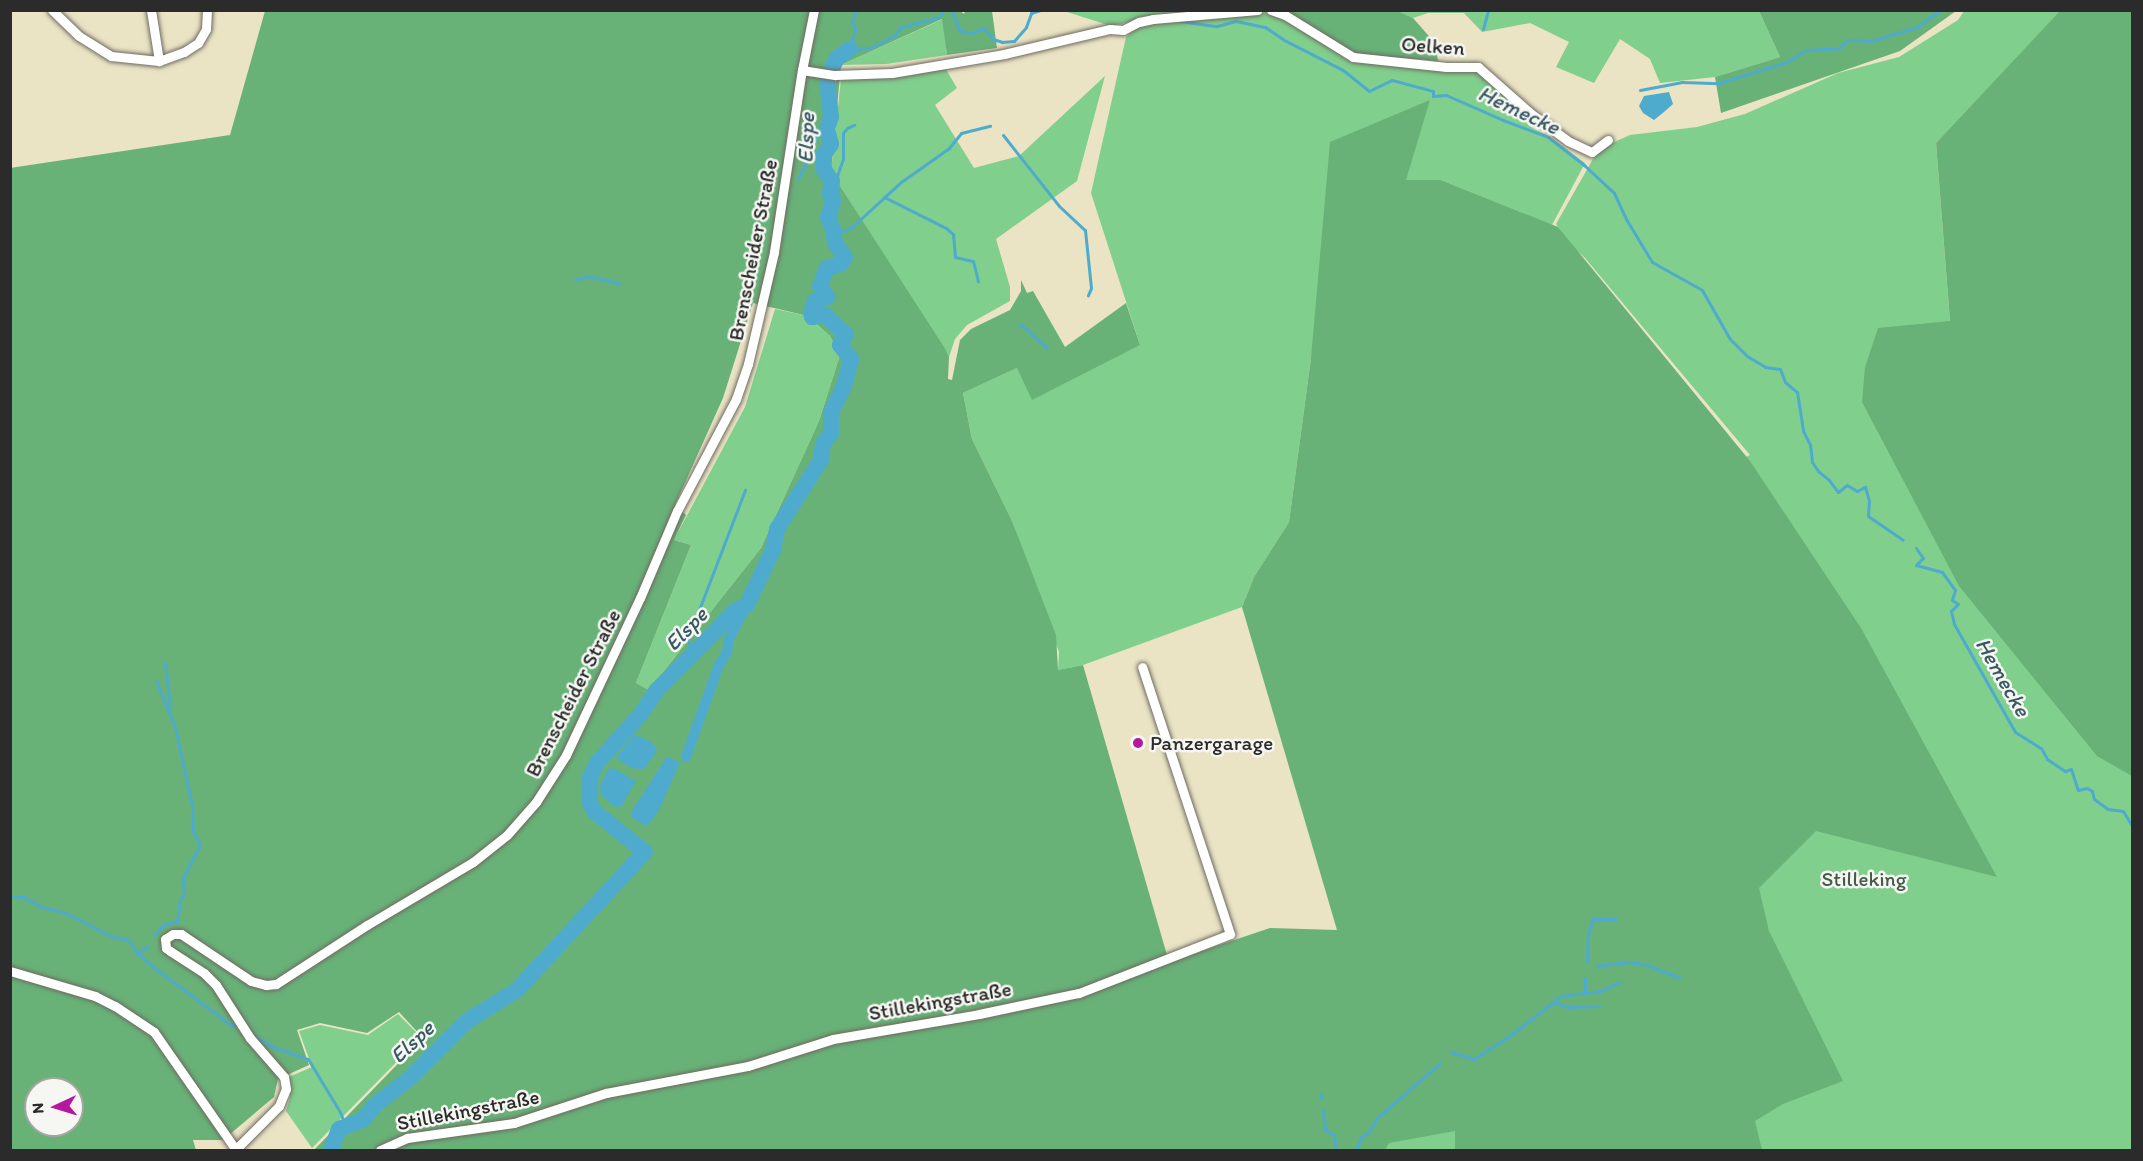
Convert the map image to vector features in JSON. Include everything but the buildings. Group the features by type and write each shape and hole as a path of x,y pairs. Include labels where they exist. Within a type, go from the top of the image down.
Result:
{"street":[{"path":"52,10 79,36 111,56 159,61 198,44 206,29 207,10"},
{"path":"151,10 159,61"},
{"name":"Brenscheider Straße","path":"235,1150 279,1106 286,1089 285,1077 250,1038 216,985 166,948 165,939 168,936 181,934 251,981 266,985 276,984 367,925 473,862 507,835 536,802 566,755 640,598 677,511 736,399 750,356 774,252 802,70 814,10"},
{"path":"802,70 835,75 892,73 1004,54 1110,29 1123,30 1139,22 1153,19 1258,10"},
{"name":"Oelken","path":"1271,10 1285,15 1353,57 1446,67 1478,67 1529,112 1568,141 1592,152 1608,140"},
{"name":"Stillekingstraße","path":"380,1150 407,1138 514,1124 606,1093 748,1066 832,1039 979,1014 1079,993 1230,934 1142,668"},
{"path":"10,970 94,996 115,1006 154,1032 235,1150"}],"green space":[{"path":"959,10 964,14 965,11 992,11 997,48 947,55 942,19 841,65 831,172 944,347 949,357 948,379 952,380 960,340 971,329 1010,310 1021,291 1021,280 1027,293 1033,291 1065,347 1126,303 1140,345 1032,400 1017,368 963,393 972,439 1012,521 1056,635 1058,670 1083,665 1169,962 1270,928 1337,930 1242,607 1254,577 1289,522 1311,358 1330,142 1430,100 1406,180 1441,180 1558,227 1750,461 1861,628 1997,877 1816,831 1759,888 1769,931 1843,1081 1783,1104 1755,1121 1762,1150 1455,1150 1455,1131 1389,1143 1385,1150 314,1150 423,1038 399,1012 367,1033 320,1023 297,1030 309,1065 278,1079 274,1097 223,1140 193,1140 196,1150 11,1150 10,168 230,135 265,11","holes":["753,303 808,316 830,336 840,355 819,421 761,548 649,690 636,683 691,545 674,540 686,515 675,505 723,398"]},
{"path":"2061,10 2132,11 2132,776 2097,756 1959,586 1862,402 1865,367 1878,328 1950,321 1936,143"},
{"path":"1064,11 1228,11 1153,17 1111,26"},
{"path":"1280,11 1398,11 1413,18 1435,43 1438,61 1353,54"},
{"path":"1398,11 1759,11 1780,57 1715,77 1660,83 1650,59 1620,39 1594,83 1556,67 1569,42 1530,23 1482,32 1464,13 1428,13 1413,18"},
{"path":"1759,11 1956,11 1900,51 1721,113 1715,77 1780,57"},
{"name":"Stilleking","path":"1964,11 2061,11 1936,143 1950,322 2132,764 2132,1150 1169,1150 1262,1074 1534,561 1750,455 1585,258 1570,244 1556,224 1593,159 1603,147 1630,135 1697,127 1745,114 1838,73 1899,57 1958,20"},
{"path":"1265,12 1283,17 1352,61 1480,72 1527,114 1525,121 1534,129 1549,136 1585,163 1552,225 1441,180 1405,180 1429,100 1311,358 1289,522 1254,577 1242,607 1083,665 1058,670 1059,652 1012,521 972,439 963,393 1017,368 1140,345 1091,193 1126,37 1140,24"},
{"path":"943,19 947,55 886,64 841,65"},
{"path":"944,66 957,88 935,105 974,168 1019,156 1105,76 1077,181 996,239 1010,287 1010,301 967,325 955,339 949,357 831,172 841,79 870,79"},
{"path":"775,309 808,316 830,336 840,355 819,421 761,548 649,690 636,683 691,545 674,540 745,407"},
{"path":"398,1014 421,1037 312,1148 286,1111 290,1098 289,1077 312,1067 299,1031 320,1025 368,1035"}],"water":[{"path":"1669,92 1673,104 1664,112 1654,120 1643,113 1639,106 1644,96"},
{"path":"636,735 653,743 657,751 645,768 641,769 631,768 616,758"},
{"path":"669,757 680,763 658,812 648,825 645,825 632,818 631,812 666,758"},
{"path":"609,768 636,781 621,807 613,806 601,795 600,785"}],"waterway":[{"name":"Hemecke","path":"857,10 852,21 855,29 850,49 870,48 895,35 901,27 938,18 943,10"},
{"name":"Hemecke","path":"951,10 960,31 972,33 984,28 993,39 1002,42 1014,41 1026,27 1031,13 1040,10"},
{"name":"Hemecke","path":"1107,10 1112,10"},
{"path":"1483,29 1488,10"},
{"path":"1640,90 1682,82 1719,83 1787,62 1806,50 1839,48 1848,40 1871,41 1917,27 1940,10"},
{"name":"Hemecke","path":"1180,21 1217,26 1236,21 1265,27 1286,41 1343,70 1369,91 1392,80 1433,91 1433,96 1446,95 1548,137 1584,165 1614,193 1626,219 1652,262 1702,290 1730,339 1747,356 1765,367 1780,369 1785,382 1797,392 1803,431 1810,445 1812,462 1818,471 1838,492 1847,485 1857,491 1865,487 1869,501 1868,516 1903,540"},
{"name":"Elspe","path":"331,1150 339,1129 363,1120 374,1106 411,1077 467,1021 517,990 645,852 595,812 590,803 590,778 597,763 640,715 656,691 735,611 747,605 773,550 777,529 821,460 823,444 831,433 831,413 844,386 851,359 840,345 846,335 825,315 812,317 811,312 815,301 827,297 820,286 827,268 841,264 845,257 835,243 833,229 828,218 833,201 830,193 832,181 824,170 823,156 831,144 827,129 831,117 827,78 837,58 850,49"},
{"path":"833,201 838,195 837,176 843,159 843,133 854,125"},
{"path":"834,236 852,227 901,182 949,148 961,133 990,126"},
{"path":"814,144 817,131 823,127 827,129"},
{"path":"1003,135 1059,206 1085,230 1091,288 1088,295"},
{"path":"798,179 810,154"},
{"path":"884,197 946,228 953,234 955,257 973,261 978,281"},
{"path":"575,280 588,276 619,283"},
{"path":"1019,326 1022,325 1047,348"},
{"path":"696,651 687,641 745,490"},
{"name":"Hemecke","path":"1916,548 1923,558 1916,565 1942,572 1955,590 1952,600 1958,604 1951,611 1954,624 2015,732 2041,748 2047,759 2065,771 2071,769 2078,790 2087,788 2092,791 2094,799 2108,809 2123,811 2132,826"},
{"path":"686,757 719,665 727,652 729,639 747,605"},
{"path":"165,663 170,705 168,712"},
{"path":"154,935 163,925 177,921 180,899 184,894 183,878 200,845 193,831 192,805 175,727 156,681"},
{"path":"10,896 23,897 42,907 66,913 111,936 129,940 137,953 152,966 231,1025 237,1025"},
{"path":"1587,961 1588,934 1593,919 1616,919"},
{"path":"137,953 148,946"},
{"path":"1596,966 1628,962 1644,964 1680,978"},
{"path":"1585,978 1585,991"},
{"path":"1451,1052 1474,1059 1511,1035 1561,996 1601,991 1620,982"},
{"path":"1552,1002 1567,1007 1599,1006"},
{"path":"257,1037 273,1047 308,1059 340,1112 346,1127"},
{"path":"1356,1150 1361,1137 1368,1133 1376,1119 1440,1063"},
{"path":"1323,1110 1325,1130 1334,1135 1336,1150"}],"place":[{"name":"Panzergarage","path":"1138,743"}]}
